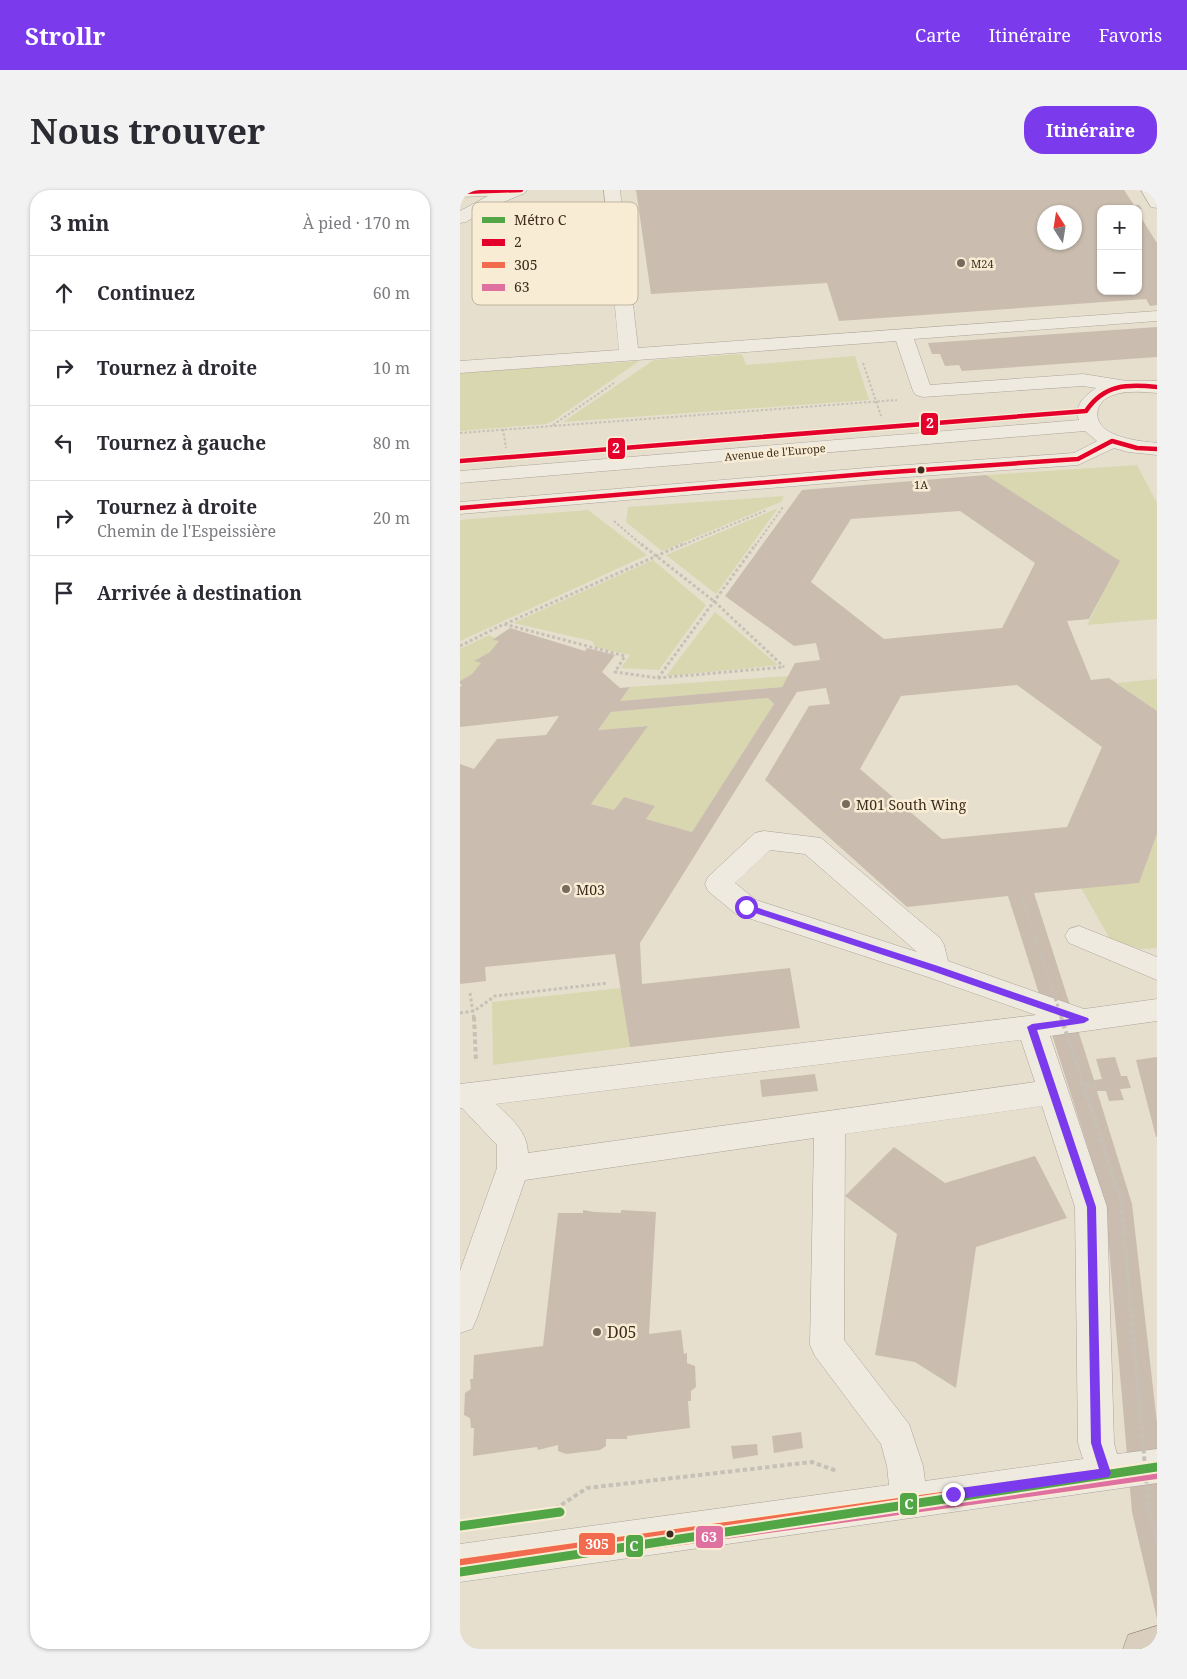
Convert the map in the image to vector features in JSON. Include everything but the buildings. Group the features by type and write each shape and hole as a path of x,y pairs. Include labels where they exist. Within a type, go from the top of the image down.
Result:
{"highway":[{"path":"1142,1649 1157,1645"}],"street":[{"path":"460,192 520,190"},
{"path":"488,202 520,190"},
{"path":"1149,190 1157,203"},
{"path":"460,218 472,211"},
{"path":"624,305 629,354"},
{"path":"460,367 1157,316"},
{"path":"903,334 923,391 1083,380 1126,386 1157,387"},
{"path":"1126,386 1106,390 1095,397 1088,403 1088,418 1101,435 1112,441 1155,453"},
{"name":"Avenue de l'Europe","path":"460,461 1088,418"},
{"name":"Avenue de l'Europe","path":"460,477 1088,418"},
{"path":"460,508 878,473 1078,459 1112,441"},
{"path":"935,968 930,945 812,845 764,840 718,884 746,907 935,968 1084,1020"},
{"path":"1078,936 1157,970"},
{"path":"475,1095 1157,1010"},
{"path":"1032,1027 1091,1207 1101,1458"},
{"path":"513,1168 1053,1092"},
{"path":"460,1318 513,1168 512,1141 475,1095"},
{"path":"830,1123 827,1345 896,1436 905,1466 909,1500"},
{"path":"460,1563 909,1500 1101,1458 1153,1451"}],"path":[{"path":"863,361 883,421"},
{"path":"553,426 615,382"},
{"path":"460,433 906,400"},
{"path":"503,429 507,451"},
{"path":"658,678 785,503 777,506"},
{"path":"460,646 504,624 655,556 768,510"},
{"path":"504,624 625,656 615,672 658,678 784,667 715,602 655,556 611,518"},
{"path":"1021,894 1121,1202 1149,1510 1157,1543"},
{"path":"460,1013 474,1011 495,996 608,983"},
{"path":"470,993 474,1011 475,1095"},
{"path":"1101,1458 1153,1451"},
{"path":"550,1512 588,1488 812,1462 846,1474"}],"green space":[{"path":"742,354 746,365 855,356 869,400 563,422 654,360"},
{"path":"639,361 546,424 460,431 460,373"},
{"path":"1137,465 1157,503 1157,619 1087,625 1119,561 986,475"},
{"path":"784,496 781,502 662,551 626,522 628,507"},
{"path":"778,508 716,594 666,555"},
{"path":"588,510 647,555 460,641 460,520"},
{"path":"653,560 706,605 659,670 621,668 630,655 595,647 592,641 513,623"},
{"path":"715,612 778,665 666,676"},
{"path":"489,635 495,638 493,640 499,641 490,652 475,661 481,663 472,674 460,681 460,649"},
{"path":"788,676 782,687 620,701 630,687"},
{"path":"1157,679 1157,711 1117,683"},
{"path":"768,698 774,704 692,832 646,819 654,806 624,797 614,810 591,804 647,726 598,730 611,712"},
{"path":"1157,834 1157,948 1140,949 1110,939 1081,888 1139,883"},
{"path":"621,988 630,1047 493,1065 492,1002"}],"metro line":[{"name":"C","path":"460,1572 1157,1467"},
{"name":"C","path":"460,1526 560,1512"}],"transit line":[{"name":"2","path":"460,192 521,190"},
{"name":"2","path":"1086,411 1099,395 1107,391 1126,386 1157,387"},
{"name":"2","path":"460,461 1086,411"},
{"name":"2","path":"460,508 878,473 1078,459 1112,441 1137,448 1157,449"},
{"name":"305","path":"460,1563 1157,1466"},
{"name":"63","path":"461,1572 1157,1475"}],"place":[{"name":"M24","path":"961,263"},
{"name":"1A","path":"921,470"},
{"name":"M01 South Wing","path":"846,804"},
{"name":"M03","path":"566,889"},
{"name":"D05","path":"597,1332"}],"route":[{"path":"746,907 935,968 1084,1020 1032,1027 1091,1207 1096,1443 1105,1473 953,1494"}]}
